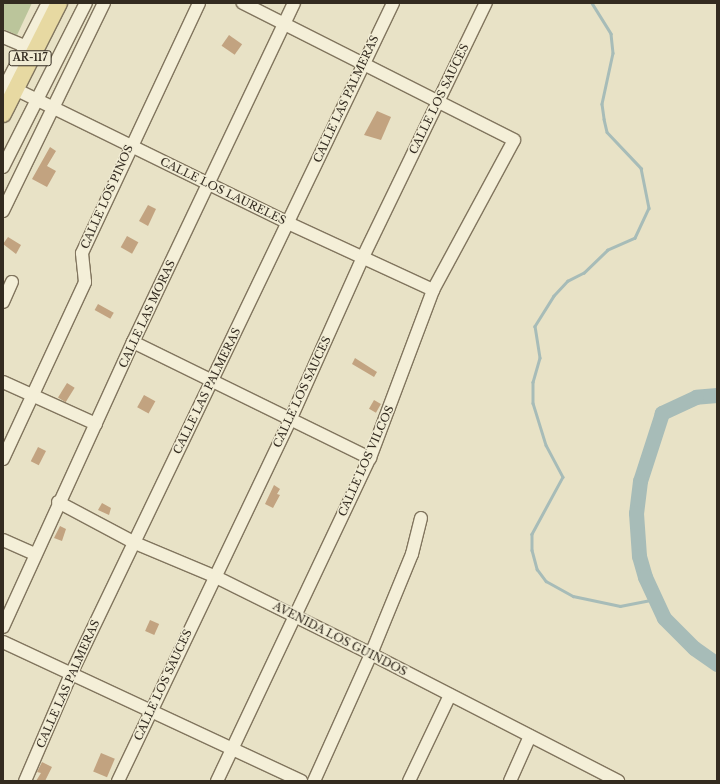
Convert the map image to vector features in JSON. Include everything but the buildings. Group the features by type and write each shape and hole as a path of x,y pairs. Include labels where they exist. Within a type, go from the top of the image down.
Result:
{"main road":[{"name":"AR-117","path":"3,114 9,89 30,49 59,3"}],"street":[{"path":"3,37 30,49 48,3"},
{"path":"3,167 86,3"},
{"path":"3,211 104,3"},
{"name":"CALLE LOS PINOS","path":"3,459 85,282 82,254 130,146 199,3"},
{"path":"243,3 438,101"},
{"name":"CALLE LAS MORAS","path":"3,626 58,502 294,3"},
{"name":"CALLE LAS PALMERAS","path":"24,781 71,674 288,223 363,62 393,3"},
{"name":"CALLE LOS SAUCES","path":"118,781 214,576 291,418 363,257 486,3"},
{"name":"CALLE LOS LAURELES","path":"9,89 54,107 288,223 433,290"},
{"name":"CALLE LOS VILCOS","path":"217,781 370,458 433,290 514,140 438,101"},
{"path":"3,302 12,282"},
{"path":"133,342 213,379 370,458"},
{"path":"3,382 96,424"},
{"name":"AVENIDA LOS GUINDOS","path":"58,502 134,543 214,576 371,654 611,779"},
{"path":"314,781 371,654 412,554 421,518"},
{"path":"3,540 34,554"},
{"path":"3,642 301,781"},
{"path":"409,781 450,695"},
{"path":"510,781 530,736"}],"green space":[{"path":"3,3 32,3 17,35 3,29"}],"waterway":[{"path":"592,3 611,34 613,53 602,104 607,132 641,168 649,208 635,238 608,250 584,273 568,281 554,296 535,326 540,358 533,382 533,403 546,445 563,477 532,534 532,550 537,569 546,581 573,596 620,606 655,599"},
{"path":"717,395 696,397 662,413 640,481 636,513 639,556 645,577 664,618 694,648 717,664"}]}
